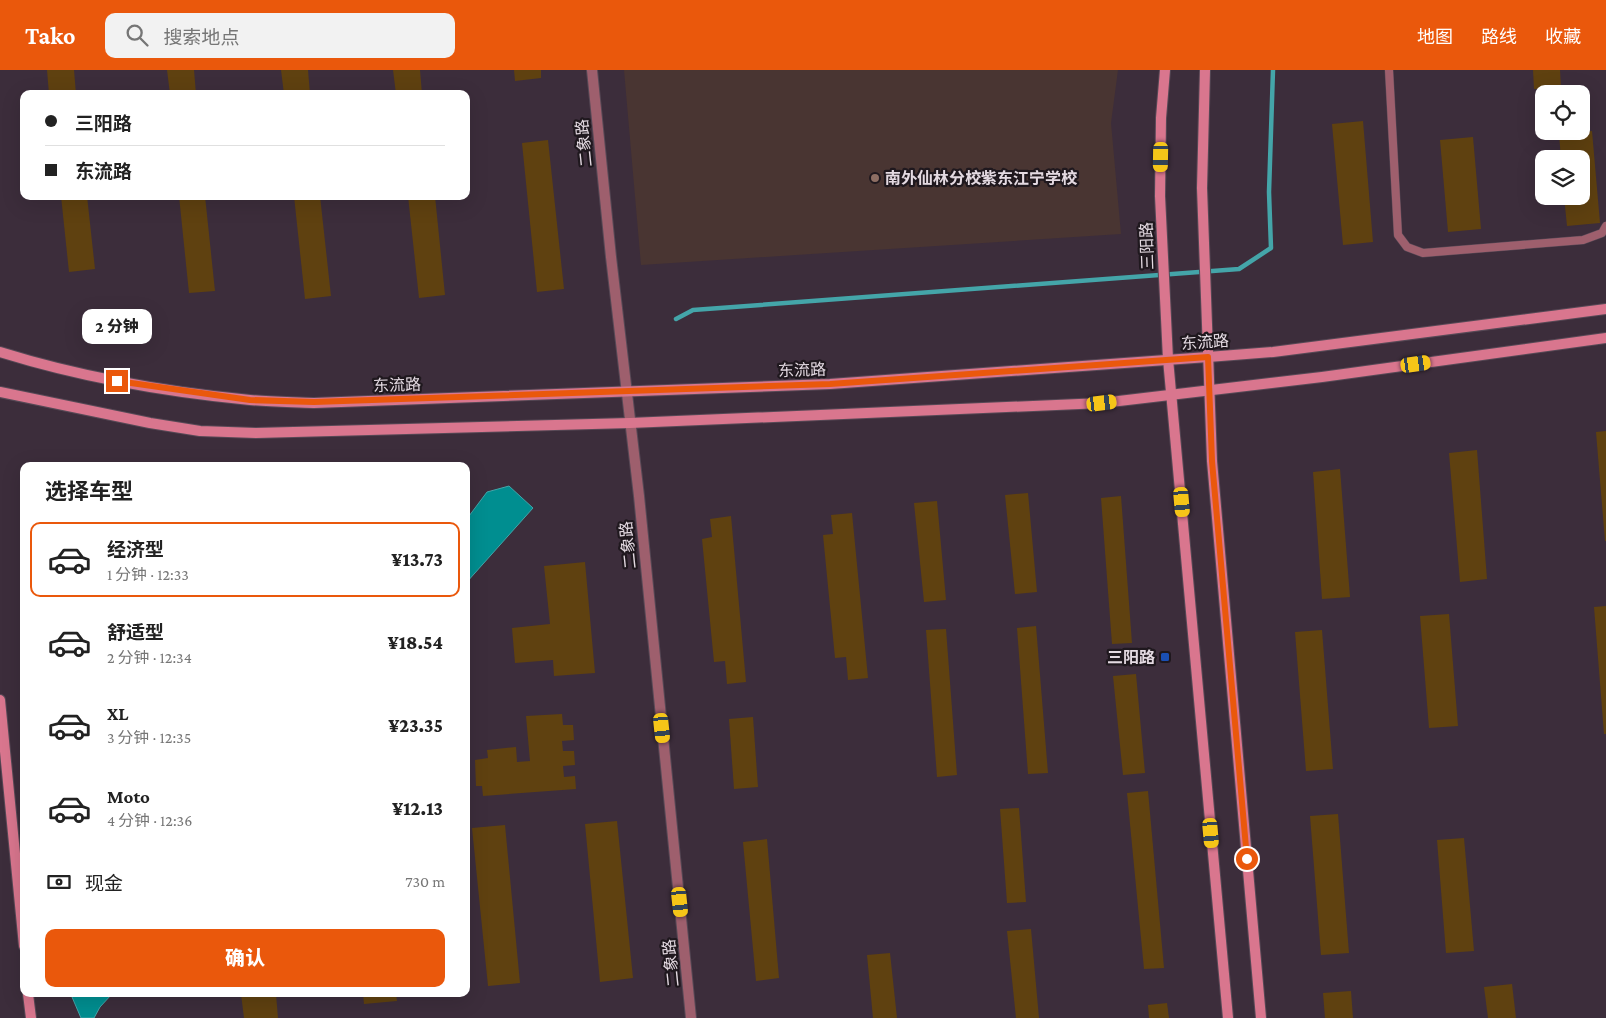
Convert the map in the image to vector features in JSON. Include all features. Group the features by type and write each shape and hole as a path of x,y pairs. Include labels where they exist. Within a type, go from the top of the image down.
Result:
{"main road":[{"name":"三阳路","path":"1165,70 1161,118 1162,246 1168,360 1228,1018"},
{"path":"1205,70 1202,188 1212,461 1262,1018"},
{"name":"东流路","path":"0,352 46,366 117,381 250,400 314,402 830,384 1168,360 1273,352 1606,309"},
{"path":"0,392 150,423 200,431 256,433 630,423 1102,403 1322,377 1606,338"},
{"path":"0,700 20,905"},
{"path":"28,997 31,1018"}],"street":[{"name":"二象路","path":"592,70 691,1018"}],"lane":[{"path":"1389,70 1398,235 1407,247 1423,254 1582,240 1602,233 1606,226"}],"shaded area":[{"name":"南外仙林分校紫东江宁学校","path":"624,70 1118,70 1111,123 1121,234 641,265"}],"water":[{"path":"509,486 533,508 470,579 470,515 487,492"},
{"path":"72,997 109,997 100,1007 94,1018 81,1018"}],"building":[{"path":"47,70 74,70 76,90 49,90"},
{"path":"167,70 194,70 196,90 170,90"},
{"path":"281,70 308,70 310,90 284,90"},
{"path":"393,70 420,70 422,90 396,90"},
{"path":"514,70 541,70 541,78 515,81"},
{"path":"1533,70 1560,70 1561,85 1535,85 1534,89"},
{"path":"1363,121 1373,242 1343,245 1332,124"},
{"path":"1590,131 1592,131 1600,223 1567,226 1565,205 1590,205 1590,150 1560,150 1559,140 1590,140"},
{"path":"1473,137 1481,229 1448,232 1440,140"},
{"path":"548,140 564,289 537,292 522,143"},
{"path":"61,200 87,200 95,269 69,272"},
{"path":"179,200 205,200 215,291 189,293"},
{"path":"294,200 320,200 331,296 305,299"},
{"path":"408,200 435,200 445,295 419,298"},
{"path":"1606,431 1606,541 1605,541 1596,432"},
{"path":"1477,450 1487,579 1460,582 1449,453"},
{"path":"1340,469 1350,597 1322,599 1313,472"},
{"path":"1028,493 1037,592 1015,594 1005,495"},
{"path":"1121,496 1132,643 1112,644 1101,498"},
{"path":"937,501 946,600 924,602 914,503"},
{"path":"852,513 868,678 848,680 846,657 835,658 823,535 833,534 831,515"},
{"path":"731,516 746,682 727,684 725,661 714,662 702,539 712,537 710,519"},
{"path":"585,562 595,673 554,676 553,660 515,663 512,628 550,624 544,566"},
{"path":"1606,606 1606,734 1604,734 1594,607"},
{"path":"1449,614 1458,726 1429,728 1420,616"},
{"path":"1036,626 1048,773 1028,774 1017,628"},
{"path":"946,629 957,775 937,777 926,630"},
{"path":"1322,630 1333,769 1306,771 1295,632"},
{"path":"1136,674 1145,773 1123,775 1113,676"},
{"path":"562,714 563,725 573,725 574,740 562,741 563,751 574,751 575,765 563,766 564,777 575,776 576,789 483,796 482,786 476,786 475,760 488,758 487,750 516,747 517,762 530,761 526,716"},
{"path":"753,717 758,787 734,789 729,719"},
{"path":"1148,791 1164,968 1144,969 1127,793"},
{"path":"1019,808 1026,902 1007,903 1000,809"},
{"path":"1338,814 1349,953 1321,955 1310,816"},
{"path":"617,821 633,978 600,982 585,824"},
{"path":"505,825 520,983 488,986 472,828"},
{"path":"1464,838 1474,951 1446,953 1437,840"},
{"path":"767,839 779,978 756,981 743,842"},
{"path":"1031,929 1039,1018 1016,1018 1007,931"},
{"path":"890,953 897,1018 873,1018 867,955"},
{"path":"1512,984 1516,1018 1488,1018 1484,987"},
{"path":"1351,991 1353,1018 1325,1018 1323,993"},
{"path":"241,997 276,997 278,1018 244,1018"},
{"path":"363,997 396,997 397,1001 364,1004"},
{"path":"1167,1003 1169,1018 1149,1018 1148,1005"}],"waterway":[{"path":"676,319 693,310 1239,269 1271,248 1269,192 1273,70"}],"place":[{"name":"南外仙林分校紫东江宁学校","path":"875,178"},
{"name":"三阳路","path":"1165,657"}],"route":[{"path":"117,381 250,400 314,402 830,384 1208,357 1212,461 1247,859"}]}
